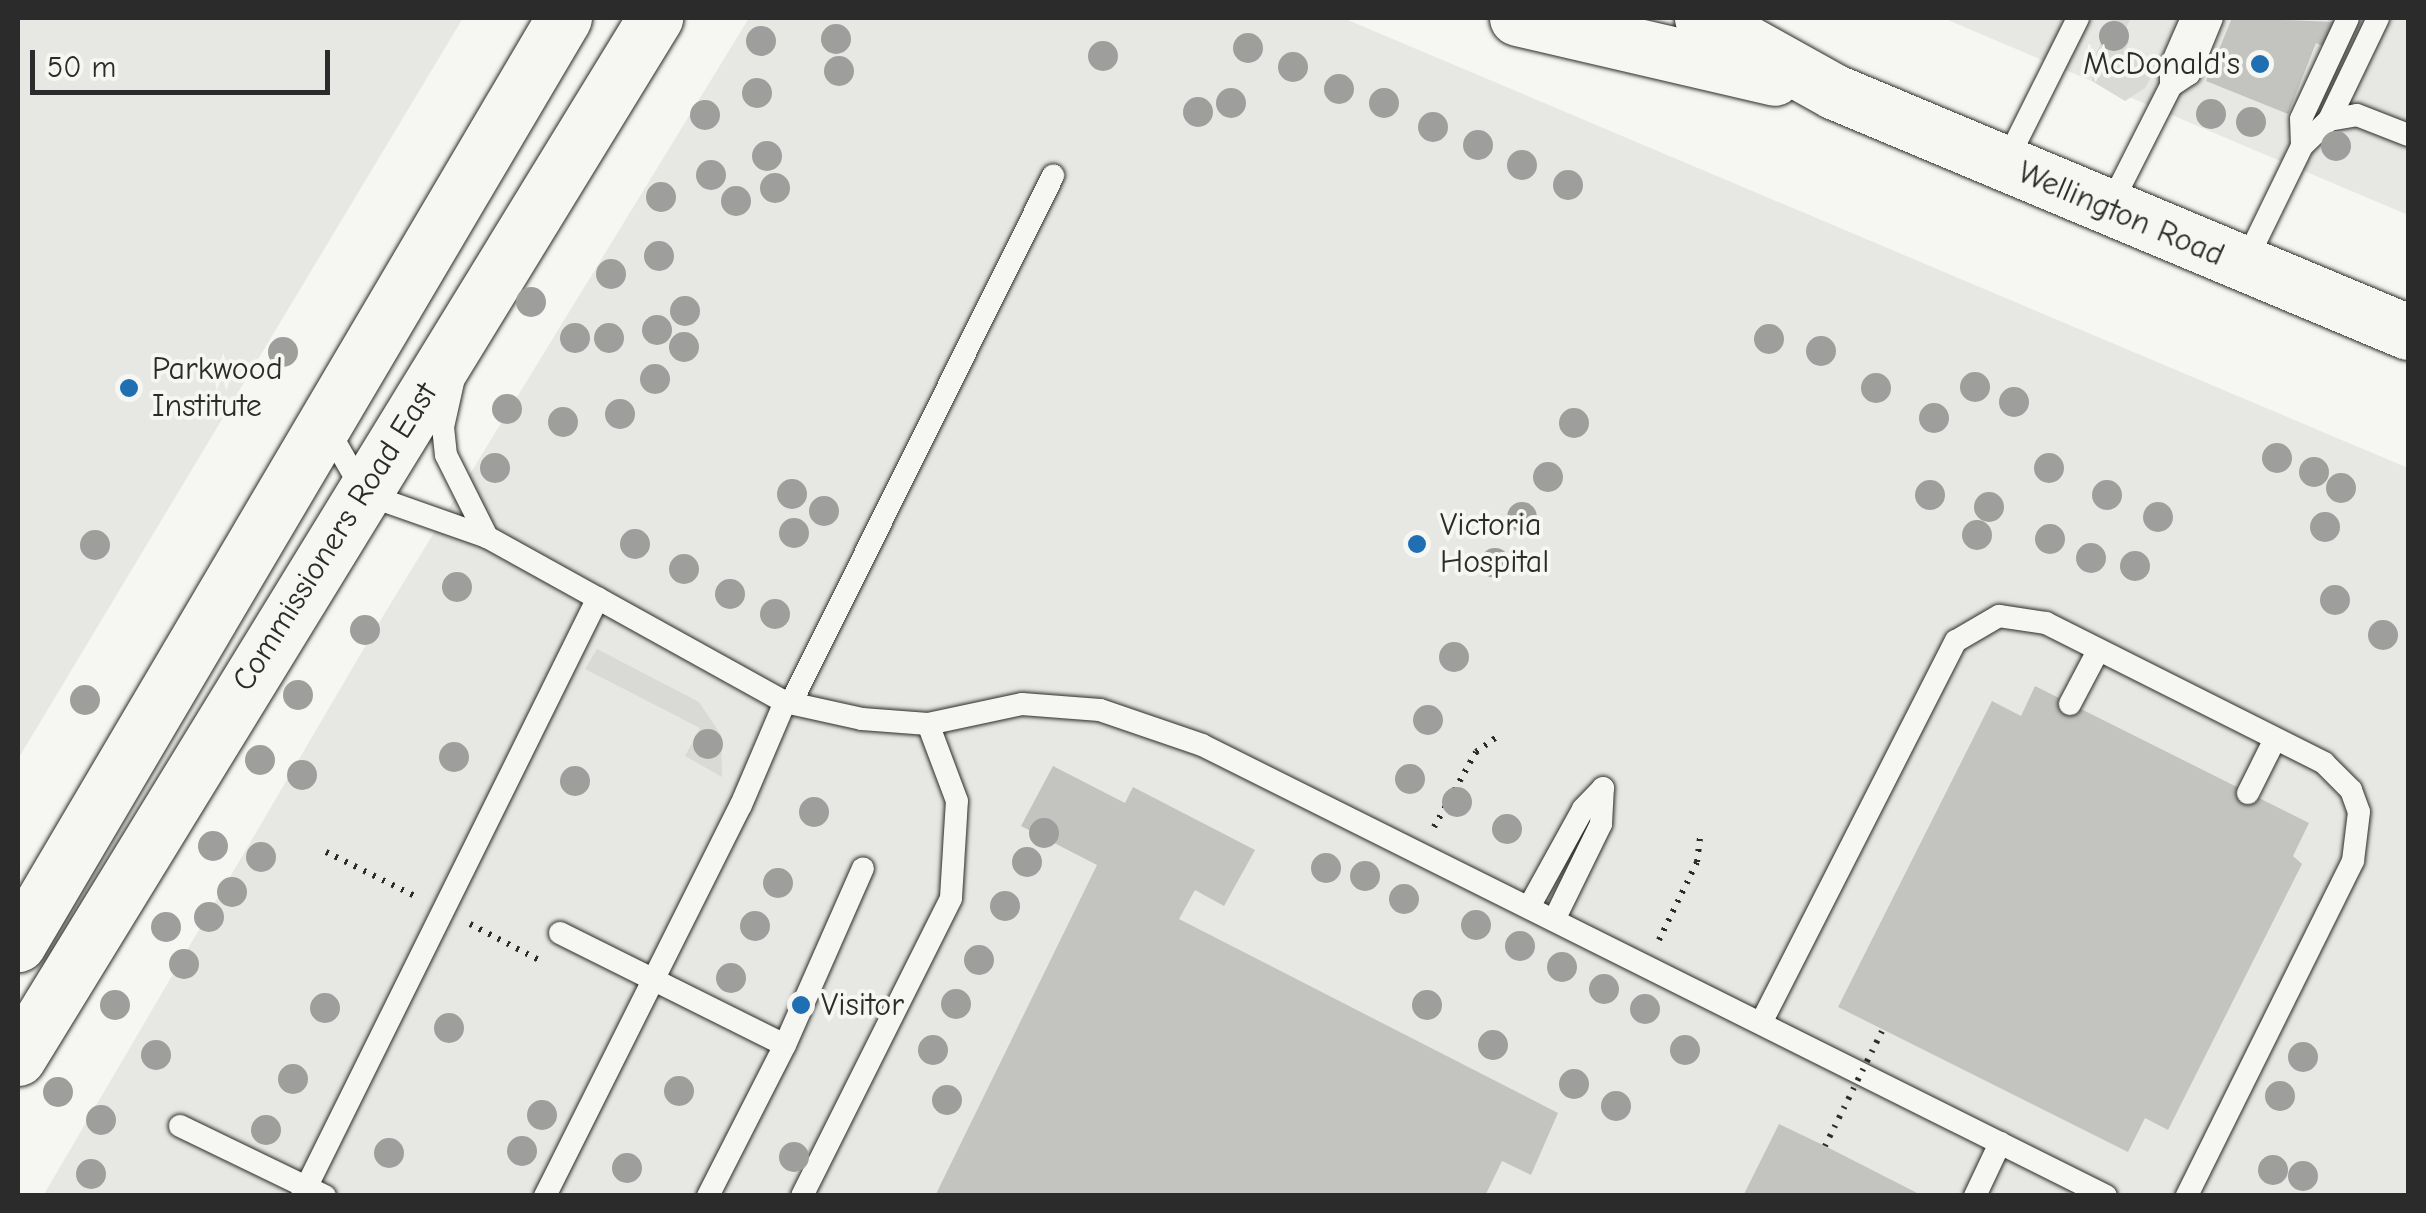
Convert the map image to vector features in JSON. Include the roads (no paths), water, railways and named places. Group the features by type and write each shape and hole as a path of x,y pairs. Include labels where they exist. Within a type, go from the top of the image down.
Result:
{"main road":[{"path":"516,95 550,18"},
{"name":"Commissioners Road East","path":"18,944 564,18"},
{"name":"Commissioners Road East","path":"18,1058 195,758 365,494 654,18"},
{"name":"Wellington Road","path":"1517,18 1835,92"},
{"name":"Wellington Road","path":"1702,18 1835,92 2243,267 2408,332"}],"lane":[{"path":"2006,164 2078,18"},
{"path":"2171,86 2170,66 2192,18"},
{"path":"2108,210 2171,86 2189,74 2212,18"},
{"path":"2302,146 2301,119 2348,18"},
{"path":"2243,267 2302,146 2329,120 2378,18"},
{"path":"2329,120 2357,116 2408,135"},
{"path":"544,1196 1053,176"},
{"path":"464,332 443,427 452,472 488,537"},
{"path":"323,421 365,494 488,537 788,702 928,724 1022,704 1100,710 1202,745 2106,1196"},
{"path":"180,1126 311,1192 443,910 598,598"},
{"path":"1761,1023 1956,641 1986,620 2015,615 2098,650 2340,775 2359,812 2360,844 2187,1196"},
{"path":"2070,704 2098,650"},
{"path":"802,1196 951,898 957,801 928,724"},
{"path":"2248,793 2275,739"},
{"path":"1528,907 1583,809 1603,788 1600,824 1554,920"},
{"path":"708,1196 785,1045 863,868"},
{"path":"560,933 785,1045"},
{"path":"1975,1196 2000,1143"}],"place":[{"name":"McDonald's","path":"2260,64"},
{"name":"Parkwood Institute","path":"129,388"},
{"name":"Victoria Hospital","path":"1417,544"},
{"name":"Visitor","path":"801,1005"}]}
